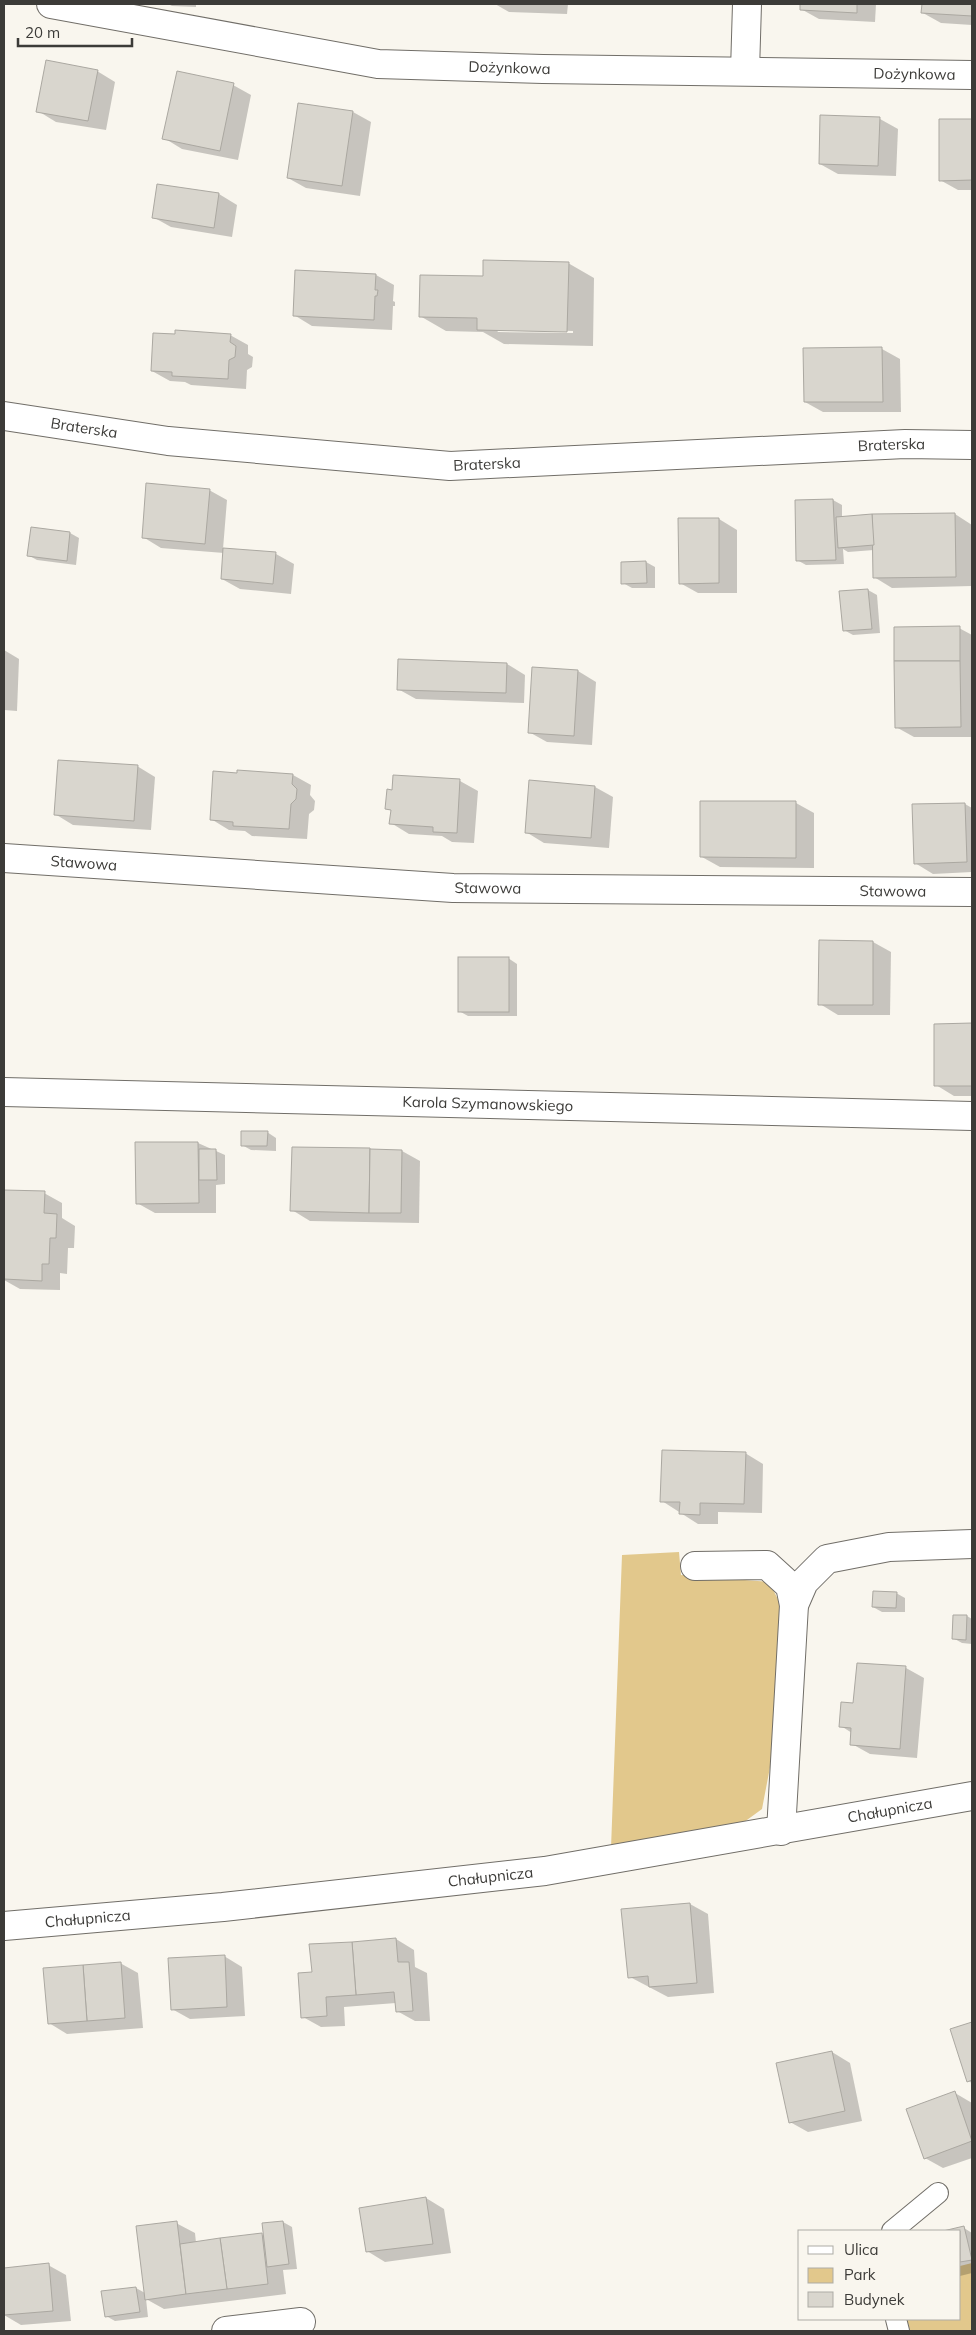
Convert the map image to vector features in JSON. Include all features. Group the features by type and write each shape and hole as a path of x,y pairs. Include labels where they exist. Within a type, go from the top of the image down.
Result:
{"street":[{"name":"Dożynkowa","path":"52,4 378,64 543,69 972,75"},
{"path":"745,72 747,4"},
{"name":"Braterska","path":"4,416 168,441 450,466 895,445 972,445"},
{"name":"Stawowa","path":"4,858 453,888 972,892"},
{"name":"Karola Szymanowskiego","path":"4,1092 972,1116"},
{"path":"695,1566 766,1565 827,1559 889,1547 972,1544"},
{"path":"794,1605 804,1582 827,1559"},
{"path":"766,1565 790,1586 794,1605 781,1831"},
{"name":"Chałupnicza","path":"4,1926 223,1908 545,1871 972,1796"},
{"path":"226,2331 301,2322"}],"lane":[{"path":"893,2230 938,2193"}],"green space":[{"path":"679,1552 681,1575 769,1582 782,1607 771,1762 762,1809 736,1828 611,1848 622,1555"},
{"path":"972,2263 972,2331 910,2331 907,2320 961,2320 961,2266"}],"building":[{"path":"800,4 857,4 857,13 800,10"},
{"path":"922,4 972,4 972,16 921,13"},
{"path":"46,60 98,70 88,121 36,112"},
{"path":"177,71 234,83 220,151 162,139"},
{"path":"298,103 353,111 342,186 287,178"},
{"path":"820,115 880,117 878,166 819,164"},
{"path":"939,119 972,119 972,180 939,181"},
{"path":"157,184 219,193 214,228 152,218"},
{"path":"483,260 569,262 567,332 477,330 477,318 419,317 420,275 483,276"},
{"path":"295,270 376,274 375,290 378,290 377,296 375,296 374,320 293,316"},
{"path":"175,330 231,334 230,342 236,346 235,357 229,360 228,379 172,376 172,372 151,371 153,333 175,334"},
{"path":"882,347 883,402 804,402 803,348"},
{"path":"146,483 210,489 205,544 142,538"},
{"path":"833,499 836,560 796,561 795,500"},
{"path":"955,513 956,577 873,578 872,514"},
{"path":"872,514 874,545 838,548 836,517"},
{"path":"678,518 719,518 719,583 679,584"},
{"path":"31,527 70,532 67,561 27,556"},
{"path":"223,548 276,552 273,584 221,579"},
{"path":"646,561 647,583 621,584 621,562"},
{"path":"868,589 872,629 843,631 839,591"},
{"path":"960,626 960,661 894,661 894,627"},
{"path":"398,659 507,663 506,693 397,690"},
{"path":"894,661 960,661 961,727 895,728"},
{"path":"532,667 578,670 574,736 528,733"},
{"path":"58,760 138,765 134,821 54,815"},
{"path":"237,770 293,774 292,784 297,789 296,799 291,804 289,829 233,826 233,822 210,820 213,771 237,773"},
{"path":"393,775 460,779 457,833 433,832 433,827 389,824 391,810 385,809 387,789 392,790"},
{"path":"529,780 595,786 591,838 525,833"},
{"path":"700,801 796,801 796,858 700,857"},
{"path":"965,803 967,862 914,864 912,804"},
{"path":"819,940 873,941 873,1005 818,1005"},
{"path":"458,957 509,957 509,1012 458,1012"},
{"path":"972,1023 972,1086 934,1086 934,1024"},
{"path":"241,1131 268,1131 267,1146 241,1146"},
{"path":"135,1142 198,1142 199,1203 136,1204"},
{"path":"292,1147 370,1148 369,1213 290,1211"},
{"path":"199,1149 216,1149 217,1180 199,1180"},
{"path":"370,1149 402,1150 401,1213 369,1213"},
{"path":"4,1190 45,1191 44,1213 57,1214 56,1238 50,1238 49,1264 42,1264 42,1281 4,1279"},
{"path":"662,1450 746,1452 744,1504 700,1503 700,1515 679,1514 680,1502 660,1502"},
{"path":"873,1591 897,1592 896,1608 872,1607"},
{"path":"953,1615 967,1615 966,1640 952,1639"},
{"path":"857,1663 906,1666 900,1749 850,1745 851,1728 839,1727 841,1702 853,1703"},
{"path":"690,1903 697,1983 649,1987 648,1976 628,1978 621,1909"},
{"path":"396,1938 398,1962 409,1962 413,2011 396,2012 394,1992 356,1995 352,1942"},
{"path":"352,1942 356,1995 326,1997 327,2016 301,2018 298,1973 312,1972 309,1944"},
{"path":"225,1955 227,2007 171,2010 168,1958"},
{"path":"121,1962 125,2018 87,2021 83,1965"},
{"path":"83,1965 87,2021 48,2024 43,1968"},
{"path":"972,2022 972,2080 967,2082 950,2029"},
{"path":"832,2051 845,2111 789,2123 776,2063"},
{"path":"955,2091 972,2141 924,2159 906,2109"},
{"path":"426,2197 433,2244 366,2252 359,2208"},
{"path":"177,2221 186,2294 145,2300 136,2226"},
{"path":"283,2221 289,2264 267,2267 262,2223"},
{"path":"964,2226 972,2260 961,2262 961,2230 947,2230"},
{"path":"262,2233 268,2284 227,2289 220,2238"},
{"path":"220,2238 227,2289 186,2294 180,2244"},
{"path":"49,2263 53,2311 4,2315 4,2268"},
{"path":"136,2287 140,2312 105,2317 101,2291"}]}
